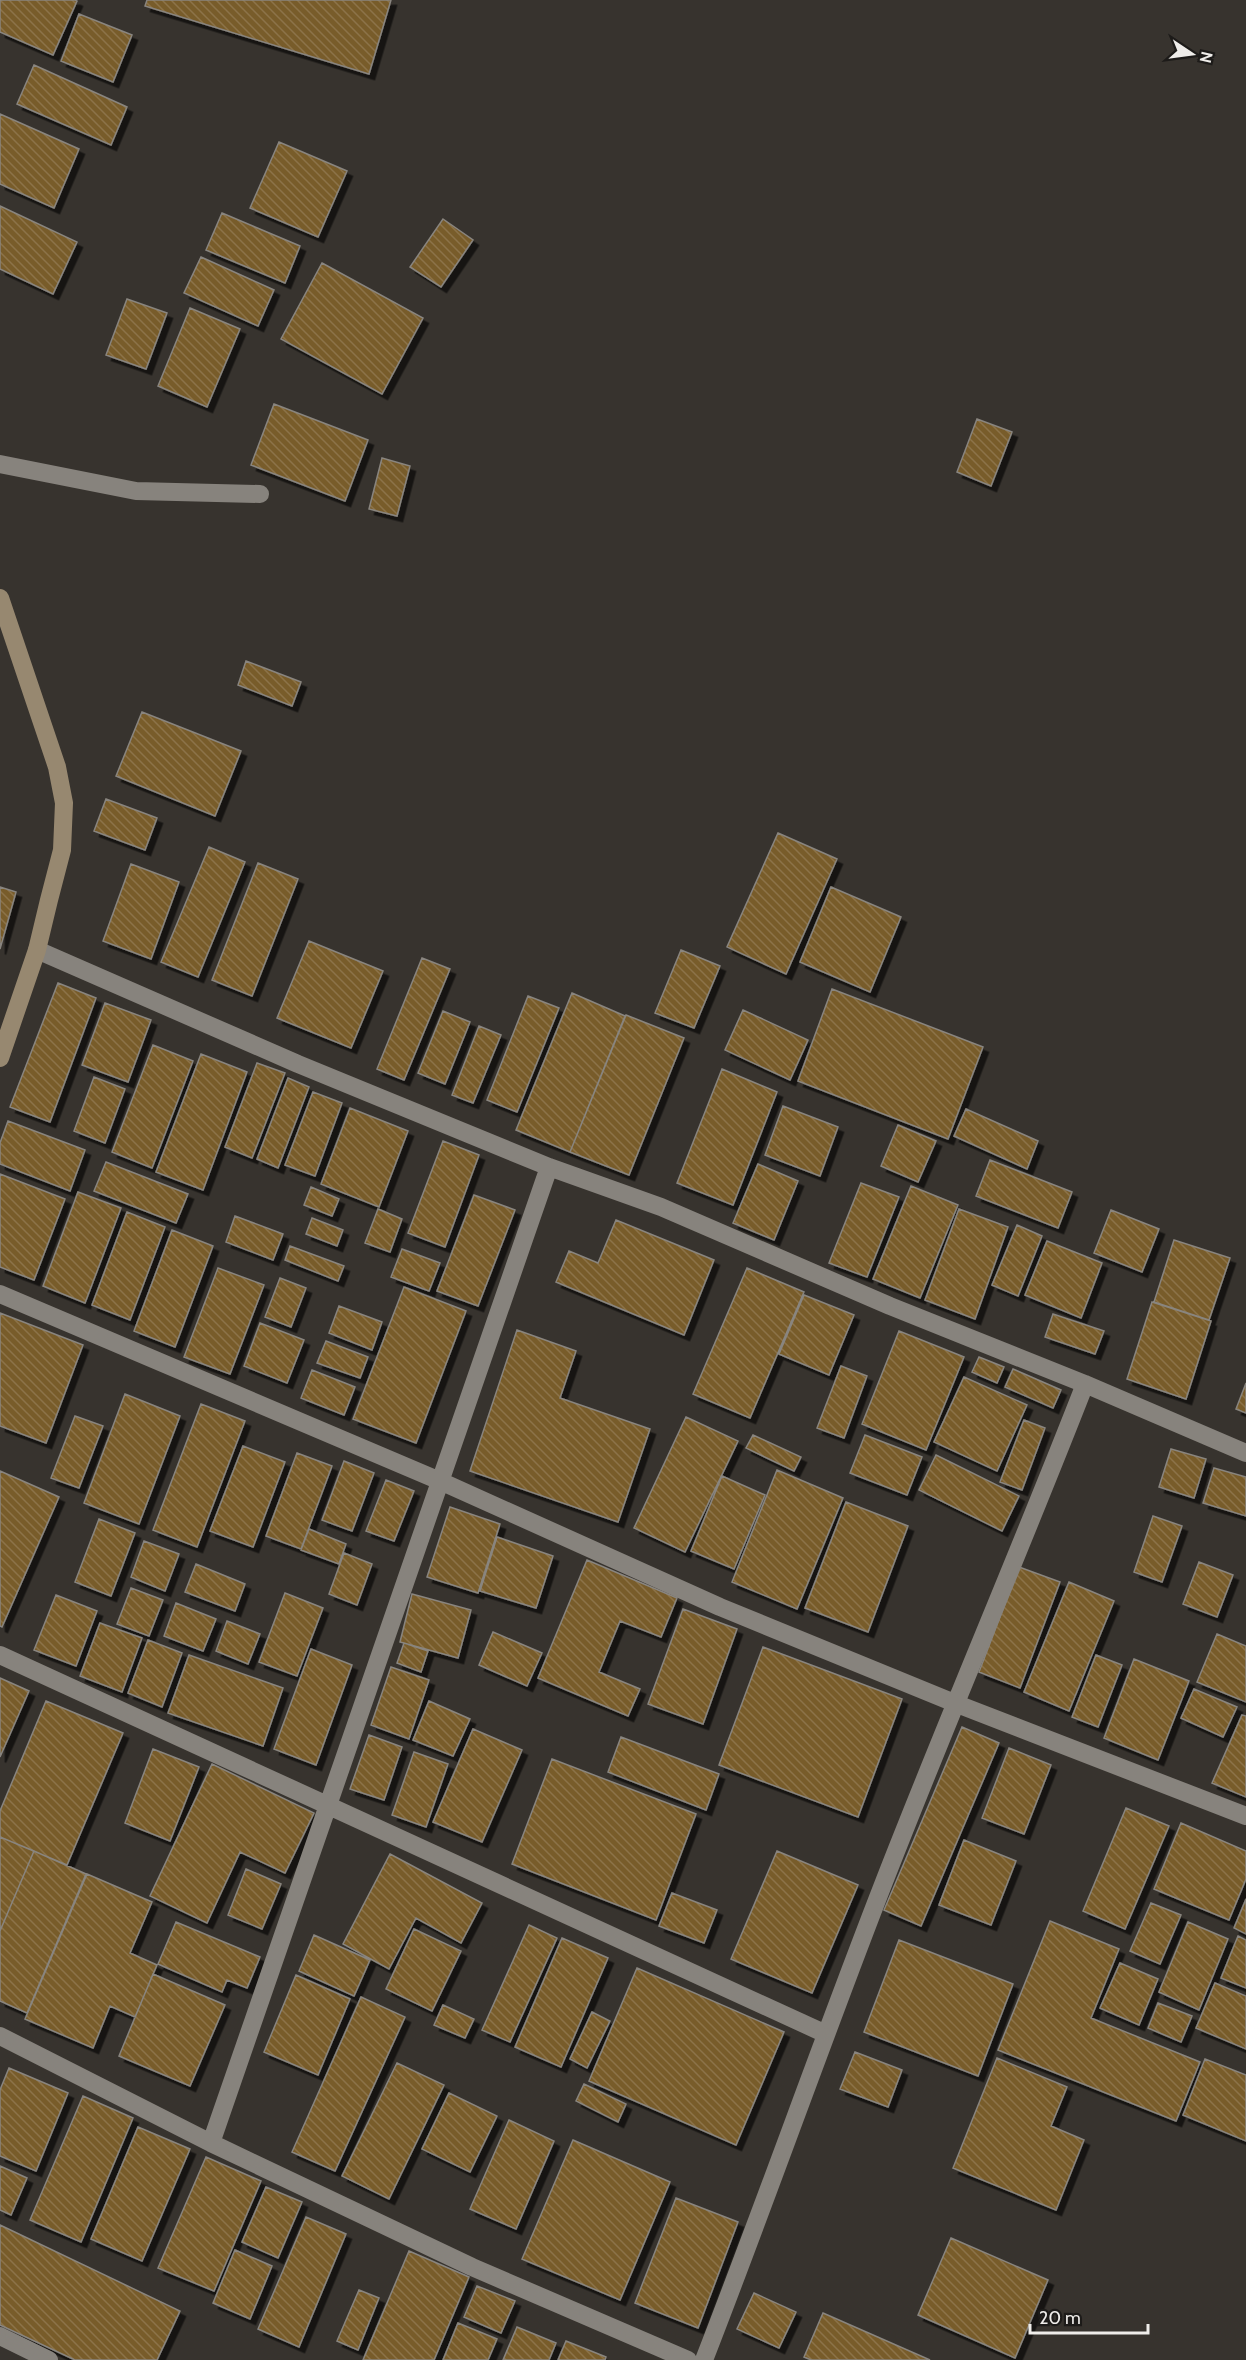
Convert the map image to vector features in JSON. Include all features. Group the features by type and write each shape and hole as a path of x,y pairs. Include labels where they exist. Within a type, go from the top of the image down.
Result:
{"street":[{"path":"0,464 136,491 260,494"},
{"path":"0,598 57,767 64,803 62,850 37,950 3,1038 0,1058"},
{"path":"37,950 298,1064 549,1167 661,1207 890,1306 1085,1384 1246,1453"},
{"path":"211,2143 549,1167"},
{"path":"0,1294 440,1481 720,1607 957,1704 1246,1816"},
{"path":"704,2360 763,2210 825,2034 1085,1384"},
{"path":"0,1655 825,2034"},
{"path":"0,2036 211,2143 472,2267 688,2360"},
{"path":"0,2336 49,2360"}],"building":[{"path":"0,0 77,1 53,55 0,32"},
{"path":"147,0 391,0 369,74 145,6"},
{"path":"79,14 132,35 113,82 61,61"},
{"path":"34,65 127,107 111,145 17,104"},
{"path":"0,114 79,149 54,208 0,184"},
{"path":"279,142 347,171 318,237 250,208"},
{"path":"0,206 77,242 53,294 0,269"},
{"path":"222,213 300,246 285,283 206,250"},
{"path":"443,219 473,240 441,287 410,267"},
{"path":"201,257 274,290 258,326 184,293"},
{"path":"322,263 423,318 382,394 281,339"},
{"path":"127,299 167,313 146,369 106,355"},
{"path":"190,308 240,329 207,407 158,386"},
{"path":"274,404 368,440 345,501 251,465"},
{"path":"977,419 1012,432 991,486 957,472"},
{"path":"382,458 410,466 397,516 369,509"},
{"path":"246,661 301,682 292,706 238,685"},
{"path":"142,712 241,751 215,816 116,776"},
{"path":"106,799 157,818 145,850 94,831"},
{"path":"778,833 837,859 786,974 727,947"},
{"path":"209,847 245,862 198,977 161,962"},
{"path":"258,863 298,879 252,996 212,980"},
{"path":"131,864 179,882 151,959 103,941"},
{"path":"0,887 16,892 0,949"},
{"path":"831,887 901,917 870,992 800,962"},
{"path":"309,941 383,971 351,1048 277,1018"},
{"path":"681,950 720,966 694,1028 655,1013"},
{"path":"422,958 450,969 404,1080 377,1069"},
{"path":"58,983 96,998 50,1122 10,1107"},
{"path":"832,989 983,1047 948,1139 798,1081"},
{"path":"572,993 625,1016 570,1152 516,1130"},
{"path":"528,996 559,1008 517,1112 487,1100"},
{"path":"105,1003 151,1020 128,1082 82,1065"},
{"path":"743,1010 808,1040 790,1080 725,1050"},
{"path":"443,1011 470,1022 445,1084 418,1073"},
{"path":"626,1015 684,1038 629,1175 570,1152"},
{"path":"479,1026 501,1035 473,1103 452,1095"},
{"path":"153,1045 193,1061 152,1168 112,1152"},
{"path":"201,1054 247,1072 203,1190 156,1172"},
{"path":"257,1063 285,1073 252,1158 225,1147"},
{"path":"722,1069 777,1092 733,1205 677,1183"},
{"path":"94,1077 125,1089 105,1143 74,1131"},
{"path":"288,1078 309,1087 278,1168 257,1159"},
{"path":"313,1092 342,1103 315,1176 285,1165"},
{"path":"783,1106 838,1127 820,1176 765,1155"},
{"path":"350,1108 408,1131 379,1207 321,1184"},
{"path":"966,1109 1038,1141 1027,1169 954,1136"},
{"path":"8,1121 85,1150 70,1191 0,1164 0,1143"},
{"path":"898,1125 936,1141 918,1182 881,1166"},
{"path":"443,1141 479,1155 445,1247 408,1233"},
{"path":"990,1160 1072,1192 1058,1228 976,1196"},
{"path":"106,1162 188,1194 176,1223 94,1191"},
{"path":"758,1164 798,1181 774,1240 733,1223"},
{"path":"0,1174 65,1199 34,1280 0,1267"},
{"path":"861,1183 899,1197 867,1277 829,1263"},
{"path":"911,1186 958,1205 920,1298 873,1279"},
{"path":"311,1187 339,1199 332,1216 304,1205"},
{"path":"78,1192 121,1208 85,1303 43,1286"},
{"path":"474,1195 515,1210 478,1306 437,1291"},
{"path":"378,1209 402,1219 390,1252 365,1243"},
{"path":"959,1209 1008,1227 975,1319 925,1300"},
{"path":"1111,1210 1159,1229 1142,1272 1094,1253"},
{"path":"127,1212 165,1227 130,1320 92,1305"},
{"path":"235,1216 283,1234 273,1260 226,1242"},
{"path":"312,1218 343,1230 337,1246 306,1234"},
{"path":"616,1220 714,1260 684,1335 556,1282 569,1251 598,1263"},
{"path":"1017,1225 1042,1236 1018,1296 992,1285"},
{"path":"172,1230 213,1246 175,1347 134,1331"},
{"path":"1174,1240 1230,1258 1209,1320 1154,1302"},
{"path":"1047,1241 1102,1263 1081,1318 1025,1295"},
{"path":"290,1246 344,1266 338,1281 285,1260"},
{"path":"402,1249 440,1263 429,1291 391,1277"},
{"path":"218,1268 264,1285 230,1374 184,1357"},
{"path":"747,1268 804,1292 750,1418 693,1394"},
{"path":"280,1278 306,1288 291,1327 265,1317"},
{"path":"404,1287 466,1311 416,1443 353,1419"},
{"path":"804,1295 854,1315 829,1375 779,1354"},
{"path":"1152,1302 1211,1321 1186,1399 1127,1379"},
{"path":"339,1306 382,1322 372,1350 329,1333"},
{"path":"0,1313 83,1345 46,1443 0,1426"},
{"path":"1053,1314 1104,1331 1095,1354 1045,1337"},
{"path":"260,1323 304,1340 287,1383 244,1366"},
{"path":"517,1330 576,1351 560,1398 650,1429 618,1522 470,1471"},
{"path":"899,1331 964,1357 926,1450 862,1424"},
{"path":"326,1341 368,1357 360,1378 317,1363"},
{"path":"979,1357 1004,1367 997,1383 972,1372"},
{"path":"841,1366 867,1376 844,1438 817,1428"},
{"path":"1013,1369 1061,1390 1053,1408 1005,1387"},
{"path":"312,1370 355,1387 344,1415 301,1398"},
{"path":"964,1377 1027,1405 997,1471 934,1442"},
{"path":"1246,1383 1246,1413 1236,1409"},
{"path":"125,1394 180,1416 139,1524 84,1503"},
{"path":"201,1404 245,1421 197,1547 153,1530"},
{"path":"75,1416 103,1426 79,1488 51,1478"},
{"path":"686,1417 738,1441 685,1552 634,1528"},
{"path":"1024,1420 1045,1428 1022,1490 1000,1482"},
{"path":"753,1435 801,1457 794,1471 746,1448"},
{"path":"865,1435 922,1457 907,1495 850,1473"},
{"path":"243,1446 285,1462 253,1547 210,1531"},
{"path":"1171,1449 1206,1459 1194,1498 1159,1487"},
{"path":"297,1453 332,1466 301,1549 266,1536"},
{"path":"936,1455 1019,1496 1002,1531 919,1490"},
{"path":"344,1461 374,1473 352,1531 322,1520"},
{"path":"1214,1468 1246,1477 1246,1516 1203,1503"},
{"path":"777,1470 843,1498 797,1609 732,1582"},
{"path":"0,1471 59,1497 2,1627 0,1626"},
{"path":"722,1476 765,1495 734,1569 691,1551"},
{"path":"386,1480 414,1491 394,1541 366,1531"},
{"path":"846,1502 908,1526 868,1632 805,1608"},
{"path":"450,1507 500,1524 478,1593 427,1577"},
{"path":"1153,1516 1182,1526 1162,1582 1134,1572"},
{"path":"99,1519 135,1533 111,1596 75,1582"},
{"path":"309,1529 346,1544 339,1564 301,1550"},
{"path":"497,1537 553,1556 536,1608 480,1591"},
{"path":"144,1541 179,1554 165,1591 131,1577"},
{"path":"344,1553 372,1564 357,1605 329,1594"},
{"path":"587,1560 677,1598 661,1637 620,1621 599,1672 640,1689 628,1716 538,1678"},
{"path":"1199,1562 1233,1575 1217,1617 1183,1604"},
{"path":"196,1564 245,1584 235,1611 185,1592"},
{"path":"1019,1567 1060,1582 1020,1688 979,1672"},
{"path":"1069,1582 1114,1601 1069,1711 1024,1692"},
{"path":"131,1588 163,1600 149,1636 117,1624"},
{"path":"285,1593 323,1608 297,1676 259,1662"},
{"path":"412,1594 471,1610 458,1658 400,1642"},
{"path":"56,1595 97,1611 76,1666 34,1650"},
{"path":"176,1603 216,1619 203,1651 164,1636"},
{"path":"683,1609 737,1629 703,1724 648,1704"},
{"path":"227,1621 260,1634 248,1664 216,1651"},
{"path":"100,1623 142,1638 122,1692 80,1676"},
{"path":"493,1632 542,1653 527,1686 479,1665"},
{"path":"1217,1634 1246,1646 1246,1702 1197,1682"},
{"path":"148,1640 182,1653 162,1707 128,1693"},
{"path":"404,1643 428,1651 421,1672 397,1663"},
{"path":"763,1647 902,1699 858,1817 719,1765"},
{"path":"311,1649 352,1665 316,1765 274,1749"},
{"path":"189,1655 283,1688 263,1746 168,1713"},
{"path":"1096,1655 1122,1665 1098,1727 1072,1717"},
{"path":"1134,1659 1189,1681 1158,1760 1104,1738"},
{"path":"391,1667 429,1680 409,1739 371,1725"},
{"path":"0,1678 29,1691 0,1757"},
{"path":"1194,1689 1237,1707 1223,1737 1181,1718"},
{"path":"46,1701 123,1733 67,1865 0,1837 0,1811"},
{"path":"429,1701 470,1719 453,1756 413,1740"},
{"path":"1242,1715 1246,1716 1246,1797 1212,1783"},
{"path":"962,1727 999,1743 921,1926 884,1910"},
{"path":"473,1729 522,1750 482,1842 433,1822"},
{"path":"369,1735 402,1747 384,1800 350,1789"},
{"path":"621,1737 719,1774 706,1810 608,1772"},
{"path":"1009,1748 1051,1765 1024,1834 982,1818"},
{"path":"153,1749 199,1767 170,1841 125,1823"},
{"path":"414,1752 448,1764 426,1827 392,1815"},
{"path":"552,1759 696,1814 656,1920 512,1864"},
{"path":"212,1764 314,1813 285,1873 240,1852 207,1923 150,1896"},
{"path":"1126,1808 1169,1826 1125,1929 1083,1911"},
{"path":"1181,1823 1246,1851 1246,1879 1229,1920 1154,1889"},
{"path":"0,1837 34,1851 0,1931"},
{"path":"964,1840 1016,1861 991,1925 939,1905"},
{"path":"34,1851 86,1874 27,2013 0,2001 0,1931"},
{"path":"777,1851 858,1885 812,1993 731,1959"},
{"path":"390,1854 482,1903 461,1943 416,1918 389,1969 343,1944"},
{"path":"246,1869 281,1884 262,1929 228,1915"},
{"path":"87,1874 152,1902 130,1953 157,1965 135,2017 110,2006 93,2048 25,2019"},
{"path":"672,1893 717,1910 704,1943 659,1926"},
{"path":"1246,1899 1246,1934 1234,1928"},
{"path":"1151,1903 1181,1915 1160,1964 1130,1951"},
{"path":"1050,1921 1119,1949 1091,2018 1200,2062 1176,2121 998,2050"},
{"path":"176,1922 260,1957 247,1988 227,1980 222,1992 158,1964"},
{"path":"1188,1922 1228,1939 1199,2010 1159,1992"},
{"path":"529,1925 557,1938 510,2042 482,2030"},
{"path":"414,1929 461,1951 432,2011 386,1989"},
{"path":"314,1935 370,1960 354,1996 299,1971"},
{"path":"1238,1936 1246,1940 1246,1988 1221,1978"},
{"path":"562,1938 608,1958 561,2067 515,2047"},
{"path":"899,1940 1013,1984 978,2076 864,2032"},
{"path":"1120,1963 1158,1979 1139,2025 1100,2008"},
{"path":"637,1968 784,2032 736,2145 589,2081"},
{"path":"153,1974 225,2005 190,2086 119,2056"},
{"path":"296,1975 350,1999 318,2075 264,2052"},
{"path":"1215,1983 1246,1996 1246,2049 1196,2028"},
{"path":"361,1997 405,2017 335,2171 292,2152"},
{"path":"1158,2003 1192,2016 1181,2042 1148,2028"},
{"path":"443,2005 474,2019 465,2038 434,2025"},
{"path":"592,2012 610,2021 587,2068 570,2059"},
{"path":"855,2052 902,2070 888,2107 840,2089"},
{"path":"997,2058 1067,2087 1051,2126 1084,2140 1056,2210 953,2168"},
{"path":"1205,2059 1246,2075 1246,2141 1183,2115"},
{"path":"397,2063 444,2085 389,2199 342,2176"},
{"path":"9,2068 68,2093 36,2171 0,2156 0,2090"},
{"path":"584,2084 626,2104 618,2122 576,2101"},
{"path":"449,2093 497,2116 470,2172 422,2149"},
{"path":"83,2096 133,2118 81,2242 30,2220"},
{"path":"509,2120 554,2141 516,2229 470,2209"},
{"path":"138,2127 190,2149 142,2261 91,2239"},
{"path":"573,2140 670,2182 620,2300 522,2259"},
{"path":"206,2157 261,2181 214,2291 158,2268"},
{"path":"0,2166 27,2178 11,2215 0,2210"},
{"path":"266,2187 302,2202 278,2258 242,2242"},
{"path":"676,2198 738,2222 698,2328 635,2303"},
{"path":"306,2217 346,2234 299,2347 258,2329"},
{"path":"0,2225 180,2311 157,2360 75,2360 0,2325"},
{"path":"951,2238 1048,2280 1015,2358 918,2315"},
{"path":"235,2250 272,2266 250,2319 213,2303"},
{"path":"409,2251 469,2277 434,2360 363,2360"},
{"path":"477,2286 515,2301 501,2333 464,2317"},
{"path":"359,2290 379,2298 358,2350 337,2341"},
{"path":"754,2293 796,2312 779,2348 737,2329"},
{"path":"823,2313 930,2360 811,2360 804,2357"},
{"path":"458,2323 497,2339 488,2360 443,2360"},
{"path":"517,2327 556,2343 549,2360 503,2360"},
{"path":"566,2341 606,2357 605,2360 558,2360"}]}
